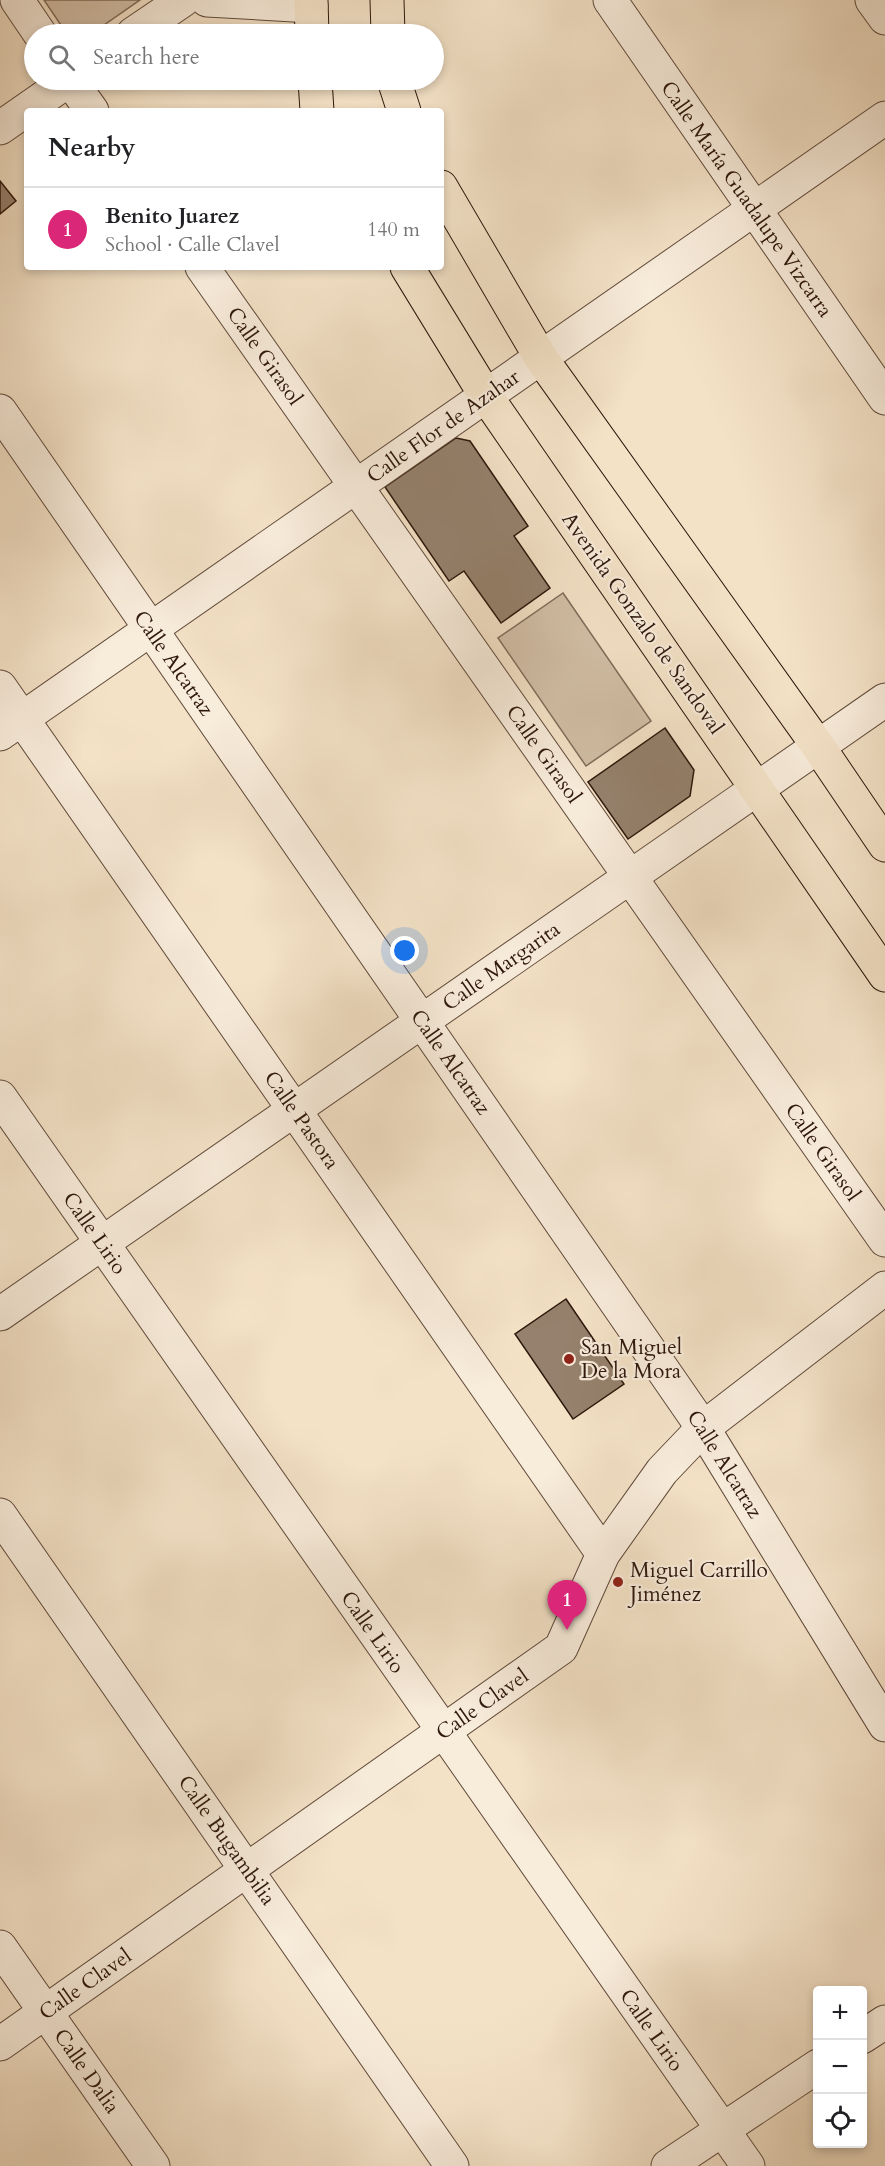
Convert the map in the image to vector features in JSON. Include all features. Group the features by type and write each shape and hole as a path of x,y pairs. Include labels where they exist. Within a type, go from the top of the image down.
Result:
{"main road":[{"path":"387,0 388,24"},
{"path":"316,90 317,108"},
{"path":"397,90 403,108"},
{"path":"444,192 541,358 818,746 885,845"},
{"name":"Avenida Gonzalo de Sandoval","path":"408,270 486,396 885,975"}],"street":[{"path":"16,0 33,24"},
{"path":"148,24 183,0"},
{"path":"207,0 311,14"},
{"name":"Calle María Guadalupe Vizcarra","path":"609,0 885,398"},
{"path":"872,0 885,18"},
{"path":"29,108 55,90"},
{"path":"76,90 90,108"},
{"path":"0,128 24,111"},
{"name":"Calle Flor de Azahar","path":"11,726 885,118"},
{"name":"Calle Girasol","path":"204,270 885,1240"},
{"name":"Calle Alcatraz","path":"0,411 703,1428 885,1725"},
{"name":"Calle Pastora","path":"0,687 11,726 294,1110 603,1554"},
{"name":"Calle Margarita","path":"0,1314 885,700"},
{"name":"Calle Lirio","path":"0,1097 748,2166"},
{"name":"Calle Clavel","path":"0,2044 561,1648 603,1554 662,1471 703,1428 885,1288"},
{"name":"Calle Bugambilia","path":"0,1515 452,2166"},
{"name":"Calle Dalia","path":"0,1947 153,2166"},
{"path":"867,2034 885,2022"},
{"path":"668,2166 813,2069"}],"shaded area":[{"path":"44,0 140,0 105,24 60,24"},
{"path":"563,593 651,721 586,766 498,638"}],"building":[{"path":"0,181 16,201 0,214"},
{"path":"456,438 470,441 528,526 514,536 550,588 501,623 464,571 449,581 385,487"},
{"path":"665,728 694,770 690,796 628,839 588,782"},
{"name":"San Miguel De la Mora","path":"566,1299 624,1384 573,1419 515,1334"}],"place":[{"name":"San Miguel De la Mora","path":"569,1359"},
{"name":"Miguel Carrillo Jiménez","path":"618,1582"},
{"name":"Benito Juarez","path":"567,1630"}]}
